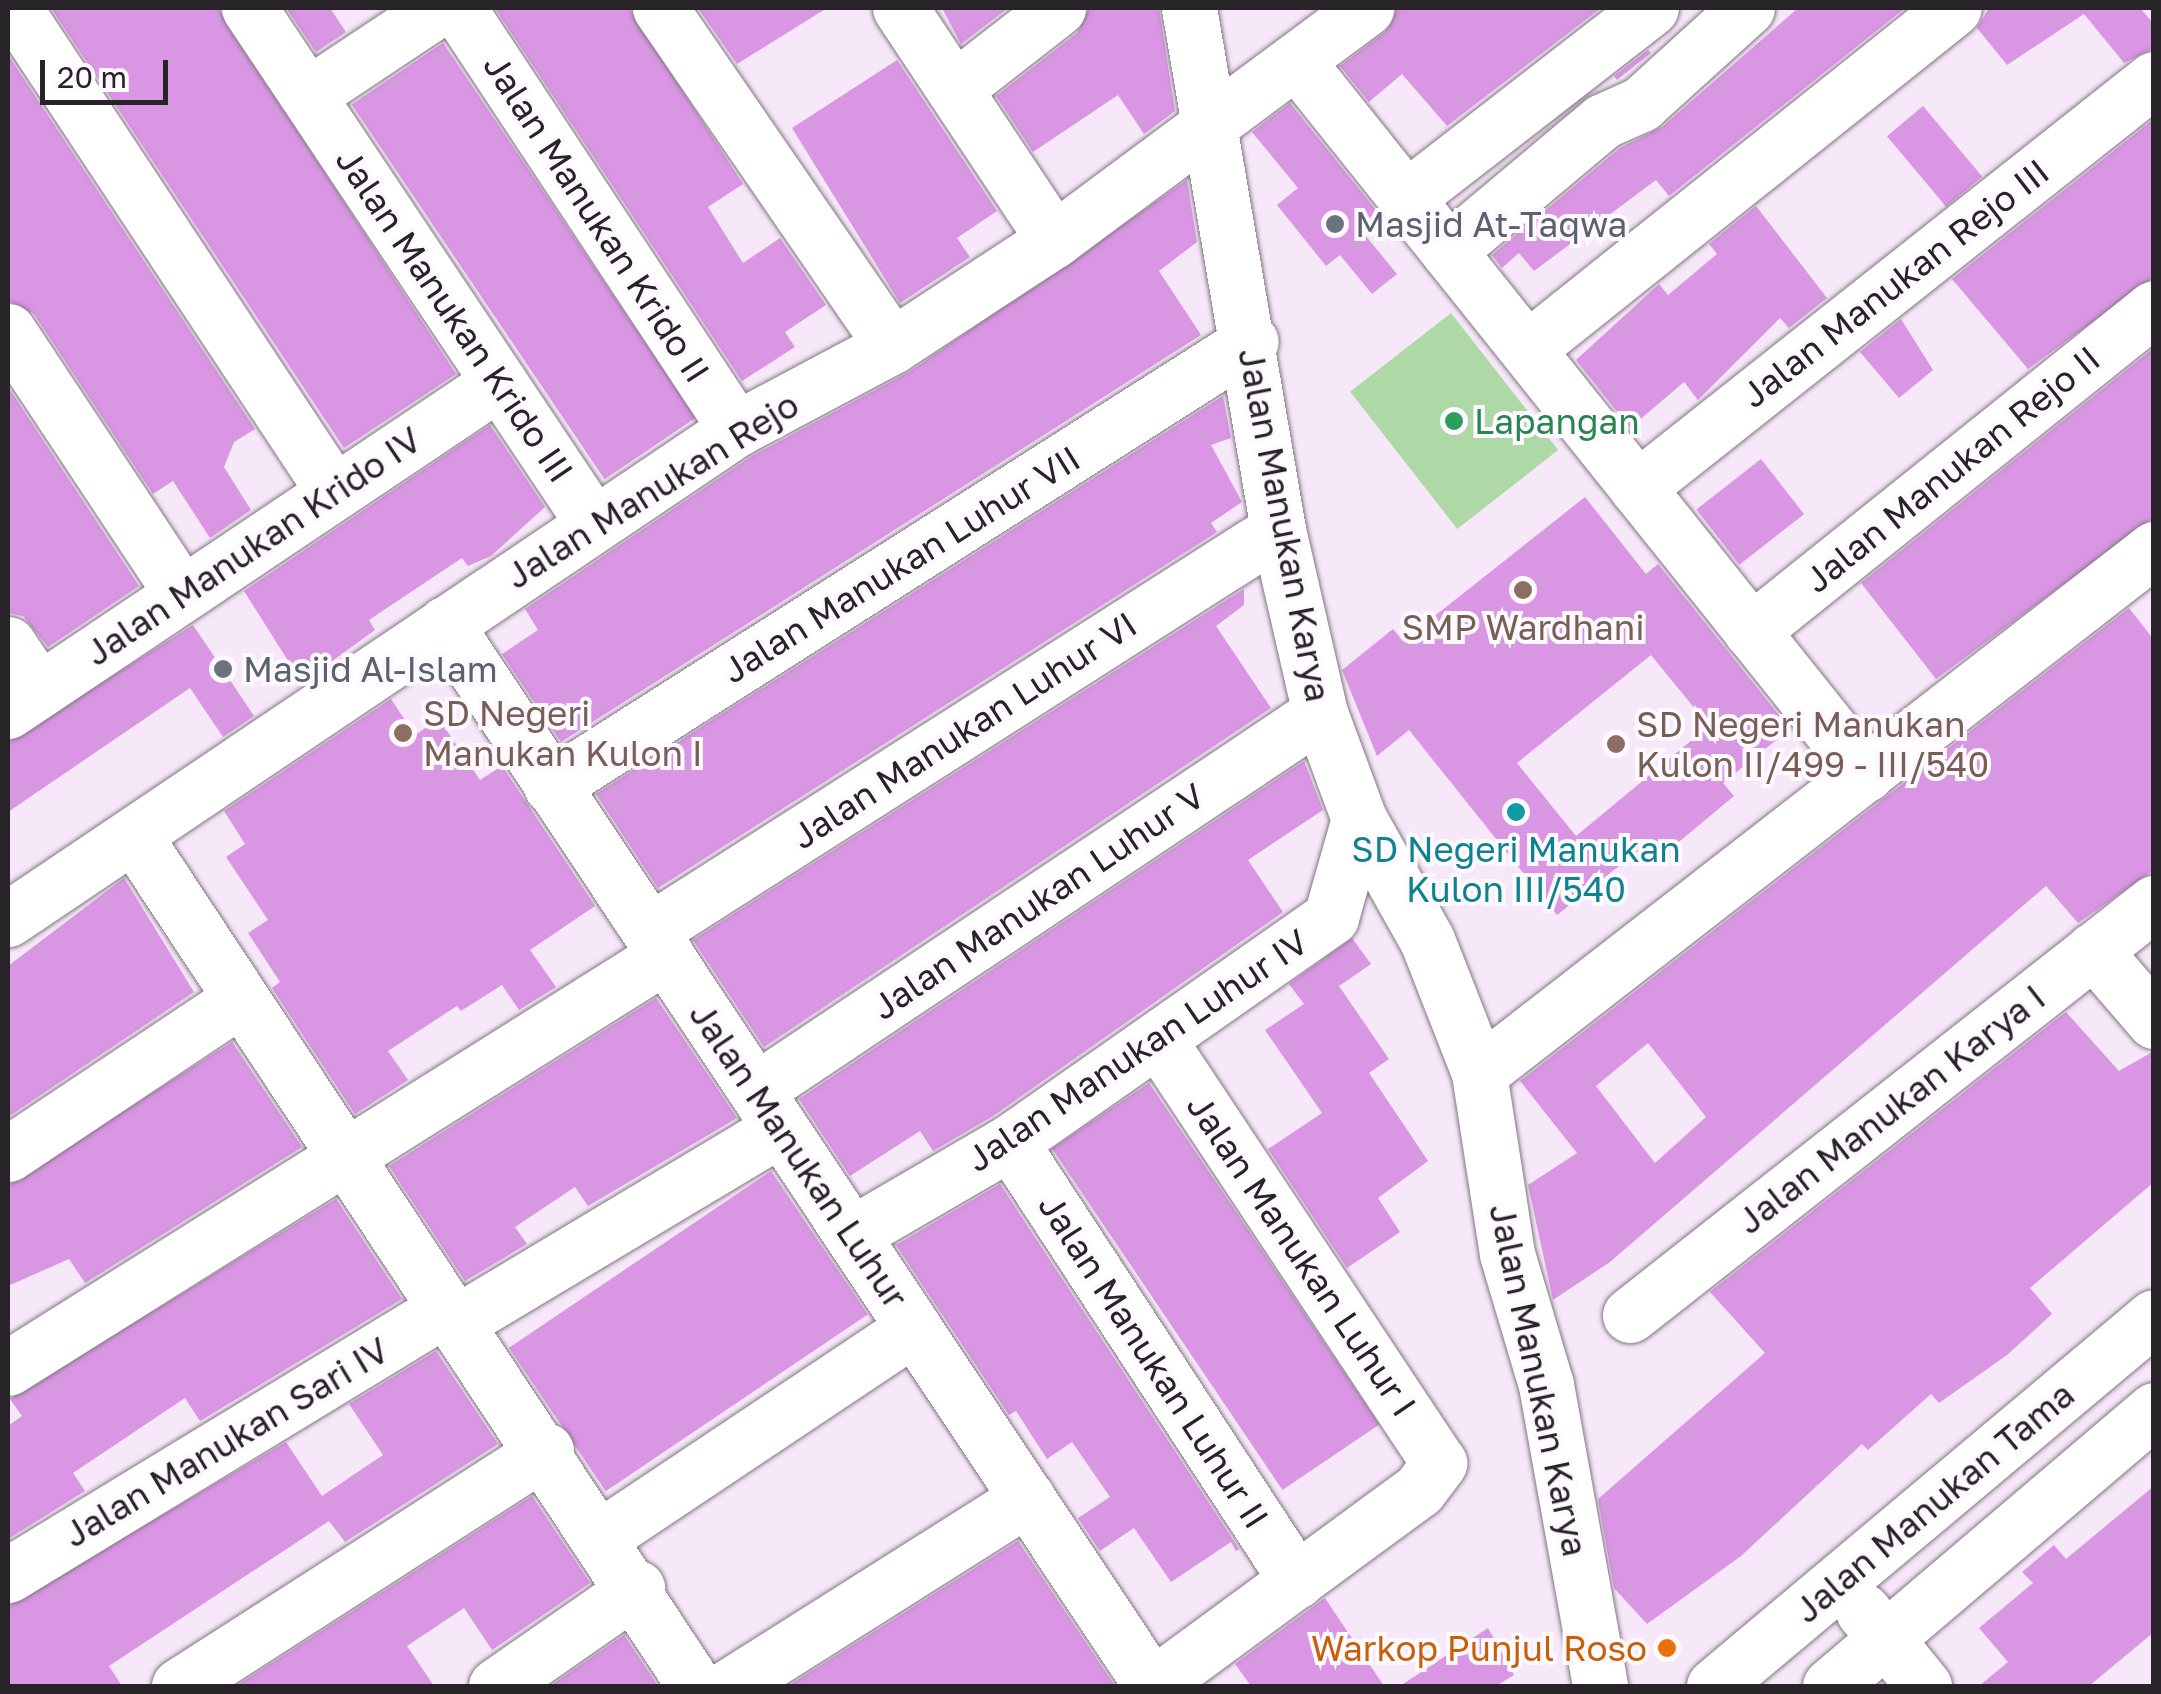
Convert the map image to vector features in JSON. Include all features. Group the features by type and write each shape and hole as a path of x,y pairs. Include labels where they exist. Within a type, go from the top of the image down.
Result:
{"street":[{"path":"14,8 334,492"},
{"name":"Jalan Manukan Krido III","path":"250,8 594,523"},
{"path":"308,95 439,8"},
{"name":"Jalan Manukan Krido II","path":"458,8 736,429"},
{"path":"660,8 892,346"},
{"path":"900,8 1054,240"},
{"path":"954,90 1058,8"},
{"name":"Jalan Manukan Karya","path":"1189,8 1207,133 1250,342 1278,530 1320,712 1359,819 1427,940 1480,1072 1507,1254 1546,1385 1600,1686"},
{"name":"Jalan Manukan Rejo","path":"8,919 736,429 892,346 1054,240 1207,133 1366,8"},
{"path":"1406,198 1651,8"},
{"path":"1448,251 1603,121 1641,104 1747,8"},
{"path":"1526,350 1954,8"},
{"path":"1298,63 1866,774"},
{"name":"Jalan Manukan Rejo III","path":"1637,488 2154,79"},
{"name":"Jalan Manukan Rejo II","path":"1751,630 2154,308"},
{"path":"8,331 182,594"},
{"name":"Jalan Manukan Luhur VII","path":"550,786 1250,342"},
{"name":"Jalan Manukan Krido IV","path":"23,700 499,382"},
{"name":"Jalan Manukan Luhur VI","path":"8,1368 345,1159 658,943 1278,530"},
{"path":"1480,1072 1866,774 2145,572"},
{"name":"Jalan Manukan Luhur","path":"445,624 1152,1686"},
{"path":"8,644 23,700"},
{"name":"Jalan Manukan Luhur V","path":"452,1315 768,1110 1320,712"},
{"name":"Jalan Manukan Luhur IV","path":"852,1234 1010,1142 1332,917 1359,819"},
{"path":"134,836 345,1159 546,1450 637,1588 695,1686"},
{"name":"Jalan Manukan Karya I","path":"1630,1315 2154,903"},
{"path":"2093,950 2154,1021"},
{"path":"8,1154 240,998"},
{"name":"Jalan Manukan Luhur I","path":"1159,1040 1435,1454 1438,1472 1297,1581"},
{"name":"Jalan Manukan Luhur II","path":"1010,1142 1297,1581"},
{"name":"Jalan Manukan Sari IV","path":"8,1576 452,1315"},
{"path":"602,1536 914,1328"},
{"name":"Jalan Manukan Tama","path":"1714,1686 2148,1331"},
{"name":"Jalan Manukan Tama","path":"1830,1686 2154,1410"},
{"path":"179,1686 546,1450"},
{"path":"730,1686 1026,1498"},
{"path":"1152,1686 1297,1581"},
{"path":"1840,1581 1924,1686"},
{"path":"496,1686 637,1588"}],"green space":[{"name":"Lapangan","path":"1451,313 1558,450 1457,529 1350,392"}],"building":[{"path":"51,8 218,8 456,374 344,448"},
{"path":"286,8 330,8 346,32 316,52"},
{"path":"495,8 629,8 743,184 708,207 743,263 780,238 826,305 785,332 795,347 742,381"},
{"path":"698,8 827,8 737,64"},
{"path":"942,8 1008,8 961,44"},
{"path":"1089,8 1159,8 1175,111 1144,134 1118,95 1033,152 996,96 1077,33"},
{"path":"1397,8 1601,8 1447,126 1402,74 1369,102 1340,66 1385,32"},
{"path":"1798,8 1905,8 1669,196 1656,180 1534,271 1519,253 1502,268 1492,255 1620,148 1662,127"},
{"path":"1989,8 2140,8 2154,24 2154,48 2124,63 2084,14 2007,65 1977,28"},
{"path":"443,43 696,418 605,479 352,105"},
{"path":"1648,50 1651,53 1617,80 1614,76"},
{"path":"8,55 255,429 234,442 224,467 251,510 210,538 173,481 153,494 34,314 8,300"},
{"path":"897,60 997,211 957,238 970,257 900,303 792,128"},
{"name":"Masjid At-Taqwa","path":"1290,103 1384,220 1365,235 1397,274 1372,294 1340,255 1326,266 1277,205 1298,188 1252,132"},
{"path":"1923,106 1982,176 1946,207 1887,136"},
{"path":"2154,119 2154,277 2028,369 1952,279"},
{"path":"1187,180 1197,242 1159,271 1201,335 561,742 502,654 538,630 525,609 752,456 909,372"},
{"path":"1756,206 1827,298 1789,328 1780,318 1698,400 1684,382 1630,428 1576,360 1659,284 1668,295 1717,254 1709,244"},
{"path":"1901,319 1933,370 1899,398 1860,352"},
{"path":"2154,348 2154,517 1936,679 1861,583"},
{"path":"8,387 139,586 48,647 23,616 8,613"},
{"path":"1223,396 1231,438 1211,445 1242,502 1211,523 1217,532 658,888 596,794"},
{"path":"490,425 545,507 491,556 468,566 462,558 369,620 375,630 302,683 244,591"},
{"path":"1761,459 1804,514 1739,565 1696,509"},
{"name":"SD Negeri Manukan Kulon II/499 - III/540","path":"1585,497 1646,574 1658,564 1790,729 1723,783 1734,796 1650,866 1638,851 1557,915 1409,730 1377,756 1342,670 1393,629 1403,641","holes":["1651,655 1709,726 1576,836 1517,763"]},
{"path":"1244,589 1244,605 1216,626 1271,708 764,1047 693,940"},
{"path":"2129,608 2154,640 2154,870 2078,923 2046,886 1610,1262 1553,1300 1528,1185 1577,1153 1520,1081","holes":["1648,1043 1706,1117 1655,1163 1596,1086"]},
{"path":"193,625 254,716 223,737 190,688 8,812 8,742"},
{"name":"SD Negeri Manukan Kulon I","path":"391,699 415,735 439,719 480,780 502,766 595,906 530,950 556,987 519,1010 502,985 461,1011 457,1006 388,1051 408,1080 355,1114 272,988 280,982 248,933 268,920 226,857 245,844 224,811"},
{"path":"1304,761 1323,810 1248,860 1283,912 993,1116 933,1151 920,1131 850,1176 799,1099"},
{"path":"124,878 194,992 8,1117 8,966"},
{"path":"1352,938 1371,964 1339,986 1389,1059 1369,1073 1428,1161 1378,1198 1400,1232 1347,1268 1268,1149 1322,1113 1265,1030 1304,1004 1289,984"},
{"path":"656,998 737,1118 588,1206 575,1187 515,1227 527,1244 465,1281 389,1166"},
{"path":"2066,1012 2119,1071 2154,1051 2154,1182 2030,1288 2052,1314 2007,1355 1939,1403 1931,1394 1868,1450 1862,1444 1741,1556 1647,1624 1614,1588 1598,1499 1765,1353 1710,1292"},
{"path":"232,1042 302,1147 85,1283 69,1259 8,1286 8,1185"},
{"path":"1149,1083 1379,1425 1282,1490 1052,1148"},
{"path":"771,1171 868,1314 606,1491 509,1348"},
{"path":"1000,1184 1239,1549 1236,1551 1231,1542 1171,1582 1134,1528 1100,1551 1078,1518 1110,1497 1072,1442 1047,1459 1016,1411 1009,1415 896,1245"},
{"path":"336,1199 402,1299 200,1421 185,1398 73,1473 85,1491 8,1539 8,1426 22,1416 10,1399"},
{"path":"436,1351 498,1444 345,1542 329,1521 109,1666 122,1686 8,1686 8,1606 286,1442 322,1496 383,1455 349,1404"},
{"path":"2154,1486 2154,1632 2089,1686 1979,1686 2008,1662 1979,1628 2033,1583 2022,1572 2054,1545 2066,1559"},
{"path":"532,1496 590,1583 492,1650 464,1608 407,1646 434,1686 236,1686"},
{"path":"1018,1541 1115,1686 788,1686"},
{"path":"1325,1598 1384,1686 1251,1686 1235,1664"},
{"path":"1488,1628 1514,1675 1496,1686 1400,1686"},
{"path":"624,1635 658,1686 550,1686"}],"place":[{"name":"Masjid At-Taqwa","path":"1335,224"},
{"name":"Lapangan","path":"1454,421"},
{"name":"SMP Wardhani","path":"1523,590"},
{"name":"Masjid Al-Islam","path":"223,669"},
{"name":"SD Negeri Manukan Kulon I","path":"403,733"},
{"name":"SD Negeri Manukan Kulon II/499 - III/540","path":"1616,744"},
{"name":"SD Negeri Manukan Kulon III/540","path":"1516,812"},
{"name":"Warkop Punjul Roso","path":"1667,1648"}]}
